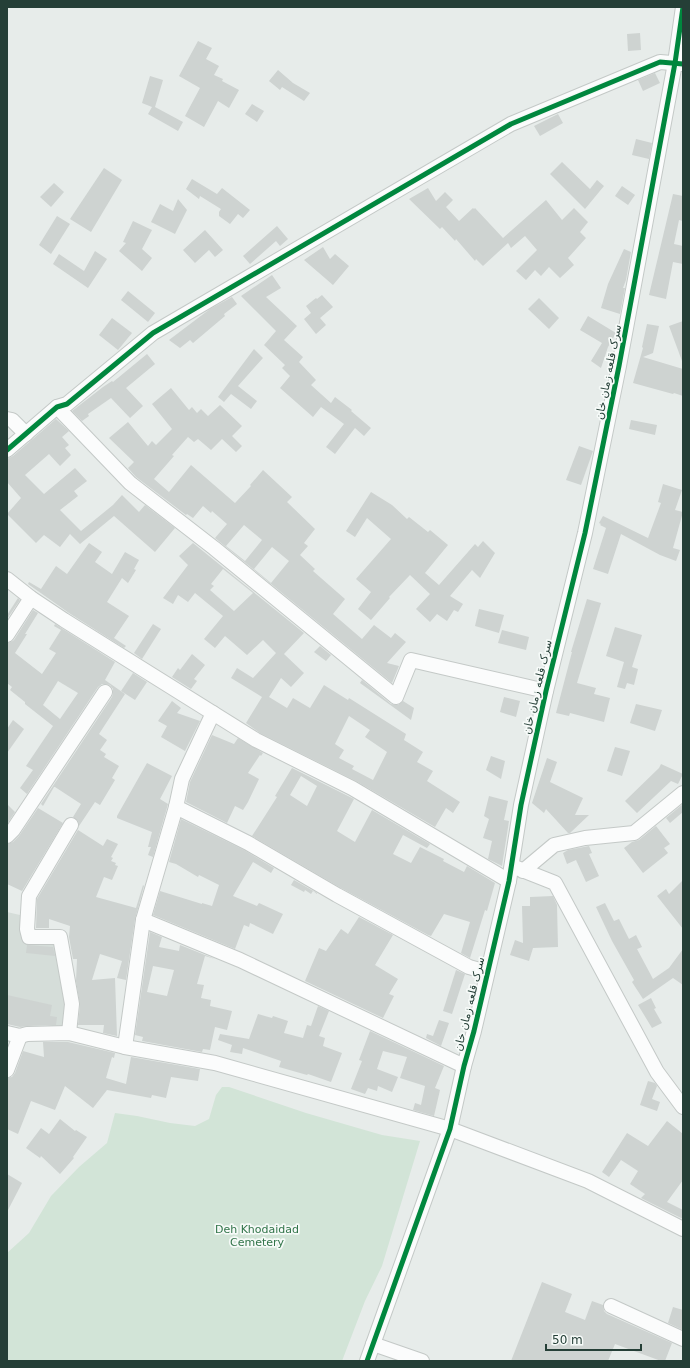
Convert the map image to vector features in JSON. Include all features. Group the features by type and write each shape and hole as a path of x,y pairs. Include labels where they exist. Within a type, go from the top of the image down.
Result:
{"street":[{"name":"سرک قلعه زمان خان","path":"367,1361 450,1129 509,881 518,868 521,805 546,690 585,533 616,381 679,64 683,7"},
{"path":"7,450 57,407 67,404 153,333 511,124 660,62 679,64"},
{"path":"57,407 130,483 214,548 396,697 411,660 546,690"},
{"path":"7,419 12,420 26,434"},
{"path":"7,578 31,598 256,740 352,788 509,881"},
{"path":"7,635 31,598"},
{"path":"7,836 13,830 105,692"},
{"path":"125,1047 143,920 176,807 182,779 213,713"},
{"path":"518,868 554,846 585,838 634,833 683,794"},
{"path":"176,807 248,843 337,895 469,967 487,972"},
{"path":"69,1033 72,1004 60,937 29,937 27,929 30,896 71,825"},
{"path":"518,868 555,883 657,1072 683,1108"},
{"path":"143,920 240,960 464,1066"},
{"path":"7,1070 14,1034 69,1033 125,1047 214,1063 450,1129 588,1181 683,1229"},
{"path":"611,1306 683,1339"},
{"path":"373,1344 422,1361"}],"shaded area":[{"path":"7,912 20,915 28,940 57,942 56,956 63,992 69,1007 68,1028 7,1020"}],"green space":[{"name":"Deh Khodaidad Cemetery","path":"222,1087 229,1087 306,1113 382,1135 420,1141 382,1266 365,1301 342,1361 7,1361 7,1253 29,1233 51,1196 79,1167 107,1143 115,1113 195,1126 209,1119 216,1095"}],"building":[{"path":"640,33 641,50 628,51 627,34"},
{"path":"198,41 212,48 206,59 219,66 214,75 223,79 222,81 239,90 229,108 218,101 204,127 185,116 200,88 179,76"},
{"path":"278,70 293,83 310,93 304,101 282,87 280,90 269,81"},
{"path":"655,73 660,83 643,91 638,80"},
{"path":"150,76 163,80 155,107 183,122 178,131 148,114 152,107 142,103"},
{"path":"252,104 264,111 257,122 245,114"},
{"path":"558,114 563,123 540,136 534,126"},
{"path":"636,139 652,143 649,159 632,155"},
{"path":"562,162 590,189 597,180 604,186 585,209 550,174"},
{"path":"104,168 122,180 91,232 70,219"},
{"path":"192,179 217,194 222,188 250,210 243,218 238,214 230,224 219,216 221,209 200,196 199,199 186,189"},
{"path":"54,183 64,192 51,207 40,197"},
{"path":"622,186 635,195 628,205 615,196"},
{"path":"428,188 436,201 445,192 453,200 446,207 459,221 473,208 475,208 503,238 546,200 562,220 574,208 588,222 580,232 586,238 568,258 574,265 560,278 549,267 541,276 535,270 526,280 516,271 537,250 525,236 511,248 508,243 483,266 476,259 475,261 456,239 455,241 442,227 440,229 409,199"},
{"path":"673,194 683,196 683,221 679,220 674,244 683,246 683,264 673,262 666,299 649,295"},
{"path":"178,199 187,210 175,234 151,222 160,204 173,211"},
{"path":"57,216 70,224 51,254 39,245"},
{"path":"133,221 152,230 142,249 152,258 142,271 119,251 126,243 123,242"},
{"path":"277,226 288,239 280,246 276,241 250,264 243,256"},
{"path":"205,230 223,250 215,257 209,250 195,263 183,250"},
{"path":"323,247 330,259 335,254 349,266 333,285 304,260"},
{"path":"624,249 631,252 623,288 625,288 620,314 601,308 608,284"},
{"path":"95,251 107,259 88,288 53,264 59,254 84,271"},
{"path":"272,275 281,288 266,297 297,326 284,340 303,357 299,362 316,380 311,385 331,403 335,397 352,410 351,411 371,428 364,436 355,428 335,454 326,447 344,424 321,407 313,417 280,388 290,376 282,368 285,365 264,345 276,331 241,296"},
{"path":"128,291 155,313 148,322 121,300"},
{"path":"322,295 333,307 320,318 326,325 316,334 304,319 311,313 306,306"},
{"path":"232,297 237,304 193,343 190,340 180,348 169,340 210,309"},
{"path":"539,298 559,318 549,329 528,309"},
{"path":"588,316 616,333 608,347 601,368 591,361 602,343 580,330"},
{"path":"112,318 132,333 118,350 99,335"},
{"path":"683,321 683,361 682,361 669,326"},
{"path":"647,324 659,326 653,353 643,357 683,369 683,396 633,383 643,348"},
{"path":"254,349 263,358 238,386 257,401 251,409 231,394 224,402 218,397"},
{"path":"147,354 155,364 126,388 143,406 130,418 111,398 88,414 89,416 82,421 72,411 103,387 112,381 113,382"},
{"path":"171,388 189,410 192,407 197,413 201,409 208,416 220,405 242,426 232,436 242,446 236,452 222,439 211,450 198,439 194,442 188,437 154,479 169,492 191,465 235,503 251,486 250,485 263,470 292,497 287,502 315,529 304,543 308,546 300,555 315,569 313,571 345,599 333,614 362,639 374,625 391,638 395,633 406,642 387,663 399,666 392,683 215,538 227,524 212,511 211,513 203,506 193,518 187,514 186,515 136,477 128,468 134,462 109,438 128,422 148,446 152,441 156,445 172,429 152,404","holes":["244,525 262,540 245,561 226,546","272,547 289,561 271,583 254,569"]},
{"path":"56,419 69,431 62,437 69,445 65,448 71,455 60,466 49,454 25,475 44,494 75,468 87,481 74,491 78,496 60,510 81,531 113,505 122,495 139,512 145,505 175,528 155,552 114,516 80,544 70,534 60,547 44,535 36,543 7,514 21,498 7,482 7,459 13,456"},
{"path":"631,420 657,425 655,435 629,429"},
{"path":"579,446 593,451 581,485 566,480"},
{"path":"663,484 682,490 675,510 683,512 673,548 680,550 676,561 660,555 621,534 608,574 593,569 606,528 599,523 603,516 648,538 661,503 658,502"},
{"path":"371,492 392,505 407,519 409,517 428,532 430,530 448,545 425,573 439,585 475,544 478,547 483,541 495,553 480,578 472,570 450,596 463,604 458,612 454,610 447,621 437,614 430,622 416,609 430,594 410,575 389,597 390,598 371,620 358,609 371,592 356,579 391,539 367,518 355,537 346,531"},
{"path":"89,543 102,552 95,562 112,574 125,552 139,560 134,569 136,570 128,583 122,578 107,602 129,616 114,638 126,646 124,648 69,613 28,584 29,582 41,589 56,566 67,574"},
{"path":"193,543 304,633 284,654 304,673 291,687 281,678 269,697 287,708 293,698 310,708 324,685 348,700 349,698 406,734 404,740 423,752 417,762 433,771 427,781 460,802 453,813 446,808 435,827 356,781 260,733 246,723 262,697 231,678 237,668 253,678 276,653 263,640 247,655 225,636 215,648 204,639 223,616 195,593 188,602 178,595 173,604 163,598 188,565 179,556","holes":["223,569 253,593 234,611 210,590 214,586 211,584","349,716 370,730 365,737 387,752 373,780 352,769 354,766 339,758 344,750 335,744"]},
{"path":"18,598 20,600 7,619 7,615"},
{"path":"587,599 601,603 577,683 596,688 594,694 610,698 604,722 570,713 569,716 556,713 571,652"},
{"path":"479,609 504,615 499,633 475,626"},
{"path":"33,610 38,613 15,653 42,674 56,653 49,649 61,630 54,626 55,624 115,662 105,680 125,694 99,734 107,740 100,750 106,754 104,757 119,766 112,778 115,780 100,805 95,802 79,826 78,821 73,817 81,804 55,787 43,806 41,804 112,697 113,689 110,685 106,684 102,684 98,687 27,794 20,788 33,770 26,766 53,726 10,690 12,687 7,683 7,643 14,640","holes":["58,681 78,693 60,719 43,705"]},
{"path":"153,624 161,629 142,659 134,653"},
{"path":"615,627 642,635 632,667 638,669 634,685 627,683 625,689 617,687 624,662 606,656"},
{"path":"502,630 529,637 526,650 498,643"},
{"path":"320,646 331,655 326,661 314,652"},
{"path":"192,654 205,665 194,679 197,681 191,689 172,677 178,668 180,670"},
{"path":"133,673 147,682 135,700 121,691"},
{"path":"362,680 391,704 398,705 403,701 414,708 411,720 360,683"},
{"path":"504,697 520,701 516,717 500,712"},
{"path":"172,701 181,708 177,713 200,721 185,751 161,737 167,726 158,721"},
{"path":"636,704 662,710 655,731 630,723"},
{"path":"13,720 24,729 7,753 7,729"},
{"path":"212,735 234,744 238,738 263,753 248,773 259,779 248,802 243,810 235,806 227,823 186,802 190,782"},
{"path":"615,747 630,751 622,776 607,771"},
{"path":"491,756 505,761 501,779 486,770"},
{"path":"547,758 557,762 550,782 583,798 575,815 589,815 570,833 568,833 546,809 544,813 532,803"},
{"path":"147,763 172,776 160,799 168,804 153,857 148,855 151,847 148,847 152,832 117,818"},
{"path":"661,764 683,774 678,784 671,781 637,813 625,801 659,768"},
{"path":"292,768 354,799 337,831 355,842 372,810 430,844 427,848 403,835 393,854 411,863 420,847 444,859 443,861 464,872 467,866 495,883 487,911 485,910 470,958 461,953 470,922 444,914 431,936 428,935 341,888 252,836 277,797 275,796","holes":["301,776 317,786 307,806 290,795"]},
{"path":"489,796 508,801 504,820 509,821 502,866 488,859 492,841 483,838 489,819 484,816"},
{"path":"7,804 15,812 7,824"},
{"path":"683,804 683,812 670,823 666,818"},
{"path":"38,808 63,823 22,891 7,884 7,844 13,842 19,836"},
{"path":"181,819 244,850 274,868 271,873 253,862 233,896 257,906 259,903 283,914 273,934 250,923 249,927 244,925 235,949 153,915 160,891 212,906 219,885 199,875 198,877 176,864 169,862"},
{"path":"656,826 670,844 664,848 668,853 643,873 624,848 632,842 639,840"},
{"path":"78,830 103,846 107,839 118,844 111,857 113,858 111,861 116,863 115,865 118,866 112,880 104,877 96,897 136,908 143,885 144,886 135,919 126,980 117,978 122,961 100,954 92,980 115,978 117,1036 103,1033 104,1025 78,1025 80,1005 76,981 77,959 73,959 69,937 70,926 49,919 49,928 36,928 37,899"},
{"path":"589,846 592,853 589,854 599,876 586,882 576,860 567,864 563,853 568,850"},
{"path":"294,880 317,893 317,894 313,891 311,894 305,890 304,892 291,885"},
{"path":"683,880 683,929 657,896 666,889 669,894"},
{"path":"553,896 557,905 558,947 533,948 529,961 510,955 515,940 523,943 522,906 530,906 530,897"},
{"path":"605,903 614,921 619,919 629,939 636,935 642,947 637,949 653,979 669,968 683,949 683,985 673,978 643,999 632,982 634,980 612,941 596,907"},
{"path":"359,917 393,935 375,965 398,979 389,994 394,996 383,1018 305,981 319,948 326,951 341,929 348,934"},
{"path":"150,932 162,937 159,947 179,951 180,945 215,959 205,956 197,984 204,985 201,998 211,1000 210,1006 232,1011 227,1030 215,1027 210,1050 203,1049 202,1052 142,1041 143,1037 135,1035","holes":["153,966 174,970 167,996 147,992"]},
{"path":"27,945 53,947 55,956 26,953"},
{"path":"456,970 465,974 452,1014 443,1011"},
{"path":"7,995 52,1005 50,1016 57,1017 56,1025 20,1027 7,1024"},
{"path":"651,998 656,1008 654,1009 662,1023 652,1028 638,1005"},
{"path":"318,1006 329,1011 319,1036 325,1038 323,1046 342,1053 331,1082 308,1074 307,1075 279,1067 281,1061 243,1048 242,1054 230,1052 232,1045 218,1040 220,1034 249,1039 258,1014 272,1018 273,1016 288,1021 284,1033 303,1038 307,1025 311,1026"},
{"path":"439,1020 449,1023 441,1046 426,1038 427,1034 433,1036"},
{"path":"370,1031 444,1066 435,1088 440,1090 434,1116 413,1110 415,1103 421,1105 425,1086 400,1078 407,1057 383,1051 377,1069 398,1077 392,1092 378,1086 377,1091 368,1088 365,1094 351,1089 362,1061 359,1060"},
{"path":"43,1042 68,1042 115,1053 114,1058 112,1057 106,1078 126,1084 131,1057 200,1069 198,1081 171,1077 166,1098 152,1095 151,1098 107,1090 93,1108 65,1086 55,1110 31,1101 18,1134 7,1129 7,1078 12,1077 15,1073 23,1051 44,1057"},
{"path":"648,1081 655,1083 657,1086 652,1099 660,1102 657,1111 640,1105"},
{"path":"60,1119 75,1131 76,1130 87,1137 73,1157 74,1158 60,1174 41,1156 40,1158 26,1148 41,1128 49,1134"},
{"path":"667,1121 683,1134 683,1180 667,1202 683,1210 683,1219 641,1198 645,1194 630,1184 638,1171 621,1160 609,1177 602,1172 627,1133 648,1146"},
{"path":"7,1174 22,1183 7,1212"},
{"path":"542,1282 572,1294 565,1312 585,1320 592,1301 603,1305 604,1311 607,1314 672,1343 665,1361 661,1361 615,1344 608,1361 511,1361"},
{"path":"673,1307 683,1310 683,1330 668,1323"}],"cycle path":[{"path":"367,1361 450,1129 464,1066 474,1031 509,881 521,805 546,691 585,533 619,366 675,63 683,7"},
{"path":"7,450 57,407 67,404 153,333 511,124 660,62 683,64"}]}
